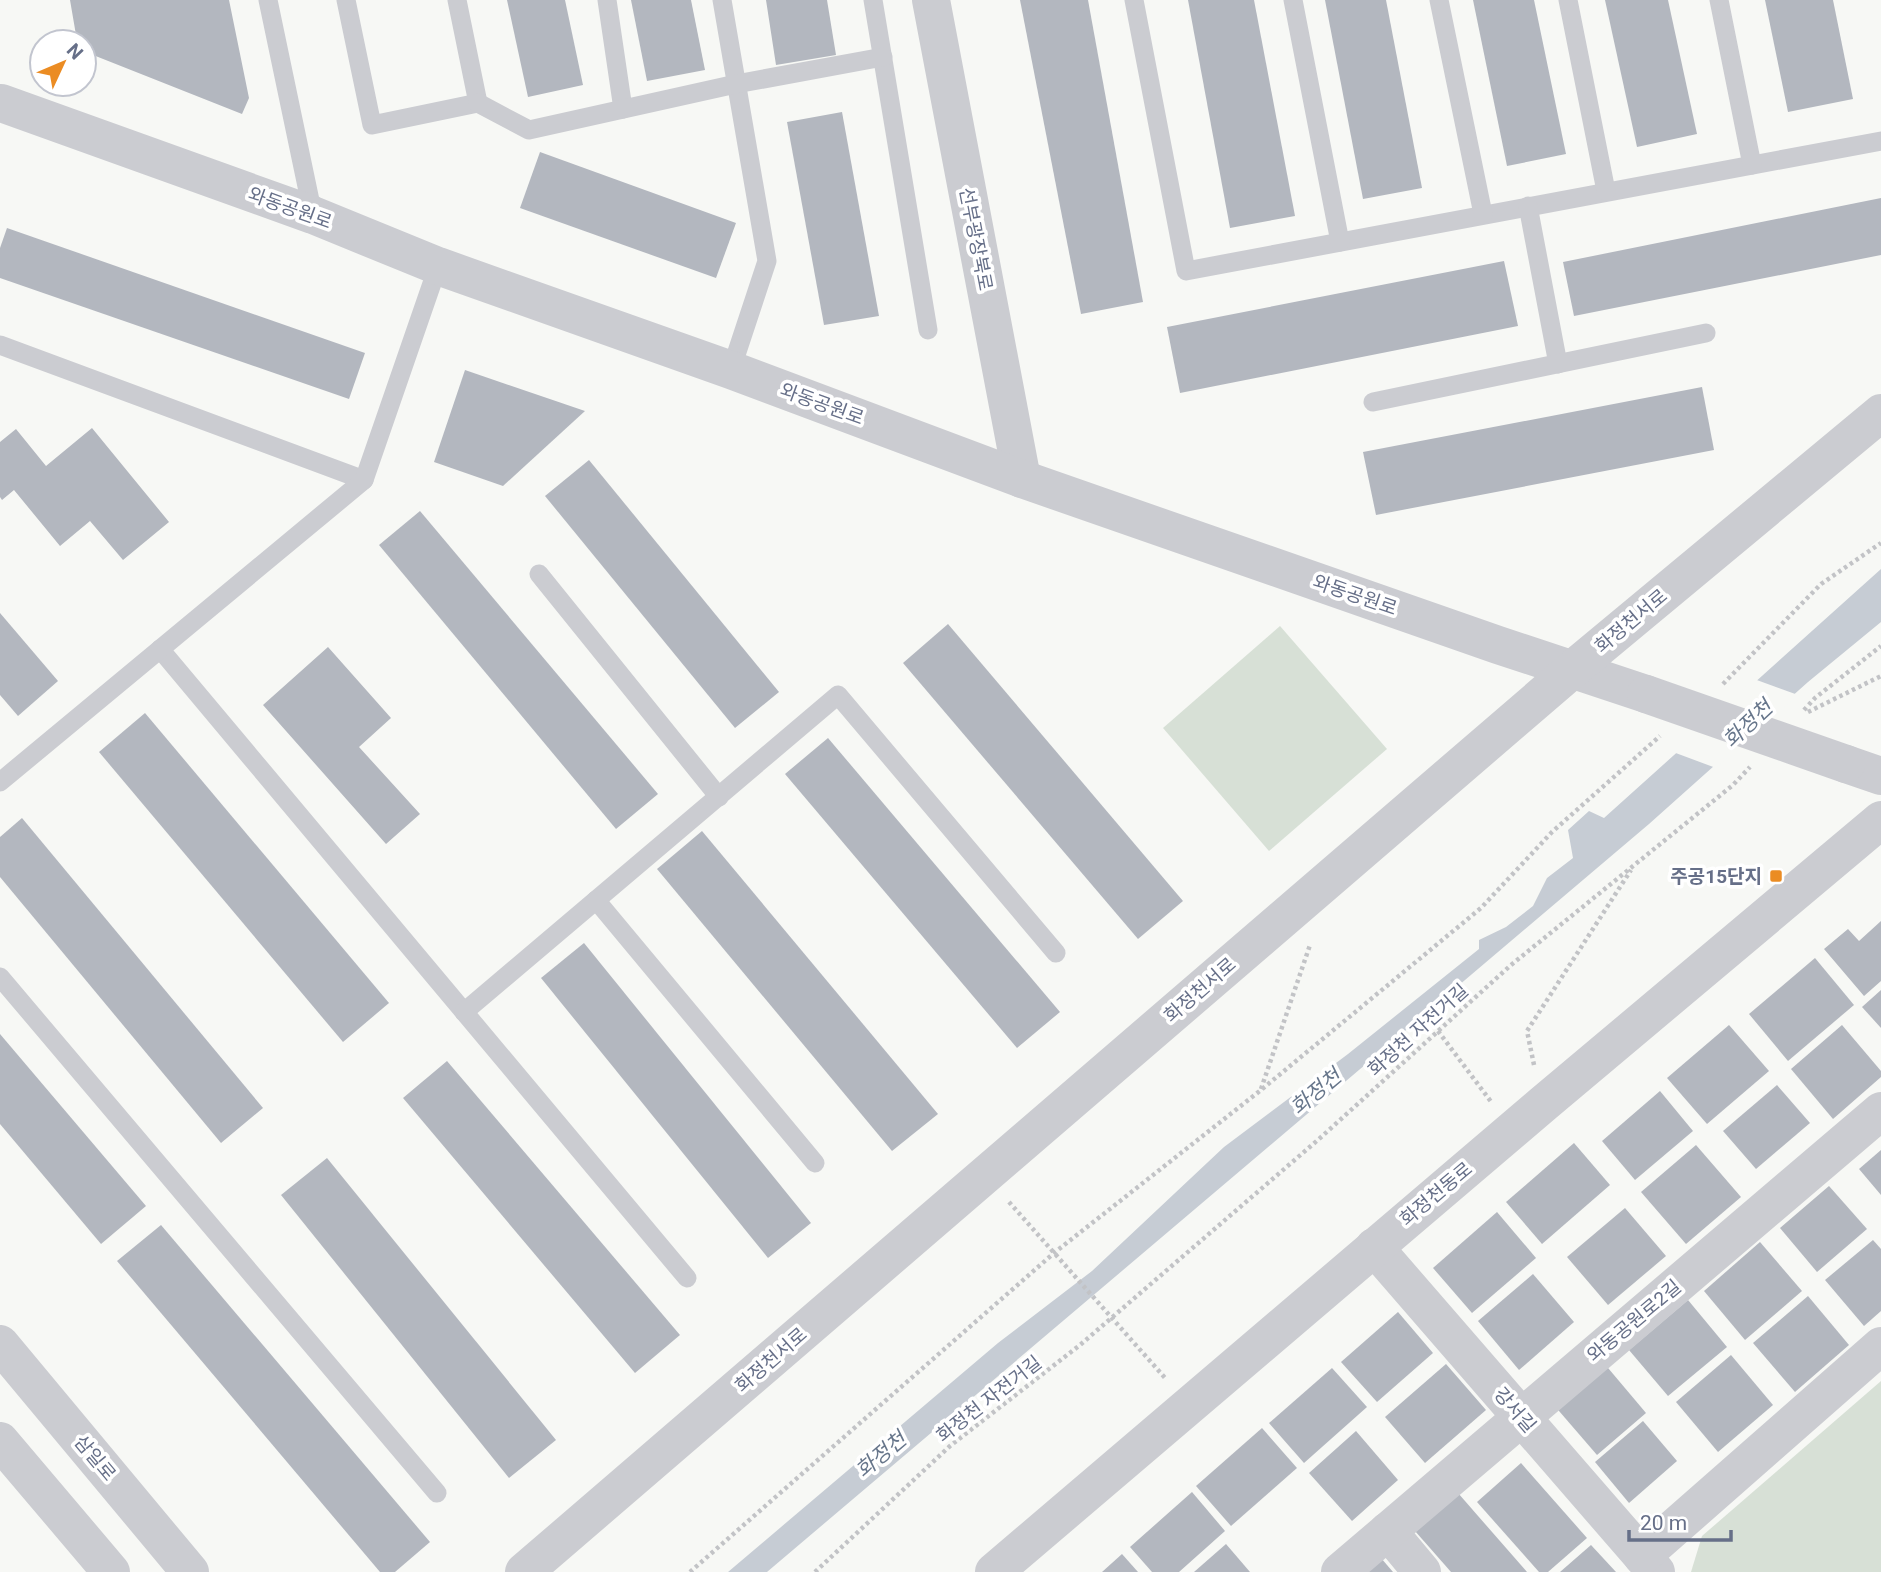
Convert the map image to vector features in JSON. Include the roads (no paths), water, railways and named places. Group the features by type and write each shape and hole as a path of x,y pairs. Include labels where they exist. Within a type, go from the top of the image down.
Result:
{"street":[{"name":"선부광장북로","path":"931,0 1022,479"},
{"name":"와동공원로","path":"0,102 99,140 313,215 438,266 731,370 1022,479 1881,776"},
{"name":"화정천서로","path":"524,1572 1573,669 1881,413"},
{"name":"화정천동로","path":"994,1572 1512,1130 1881,820"},
{"name":"와동공원로2길","path":"1340,1572 1881,1111"},
{"name":"강서길","path":"1374,1247 1649,1564"},
{"name":"삼일로","path":"0,1344 190,1572"},
{"path":"1649,1564 1881,1346"},
{"path":"0,1441 111,1572"},
{"path":"1388,1531 1422,1572"}],"lane":[{"path":"268,0 313,215"},
{"path":"345,0 372,125 478,103 529,130 736,84 883,57"},
{"path":"457,0 478,103"},
{"path":"607,0 624,109"},
{"path":"722,0 766,261 731,370"},
{"path":"873,0 928,330"},
{"path":"1134,0 1185,271 1881,141"},
{"path":"1293,0 1340,242"},
{"path":"1439,0 1483,214"},
{"path":"1568,0 1606,191"},
{"path":"1719,0 1752,165"},
{"path":"1528,206 1558,364"},
{"path":"1,781 364,480 438,266"},
{"path":"1373,401 1706,333"},
{"path":"0,345 364,480"},
{"path":"539,574 719,797"},
{"path":"160,649 687,1278"},
{"path":"464,1012 838,695 1056,953"},
{"path":"596,900 815,1163"},
{"path":"0,977 437,1493"}],"water":[{"name":"화정천","path":"1881,569 1881,622 1808,682 1649,824 767,1572 728,1572 998,1343 1092,1271 1224,1147 1348,1054 1479,949 1479,940 1506,927 1533,906 1547,878 1573,858 1568,830 1589,811 1604,818"}],"place":[{"name":"주공15단지","path":"1776,876"}]}
